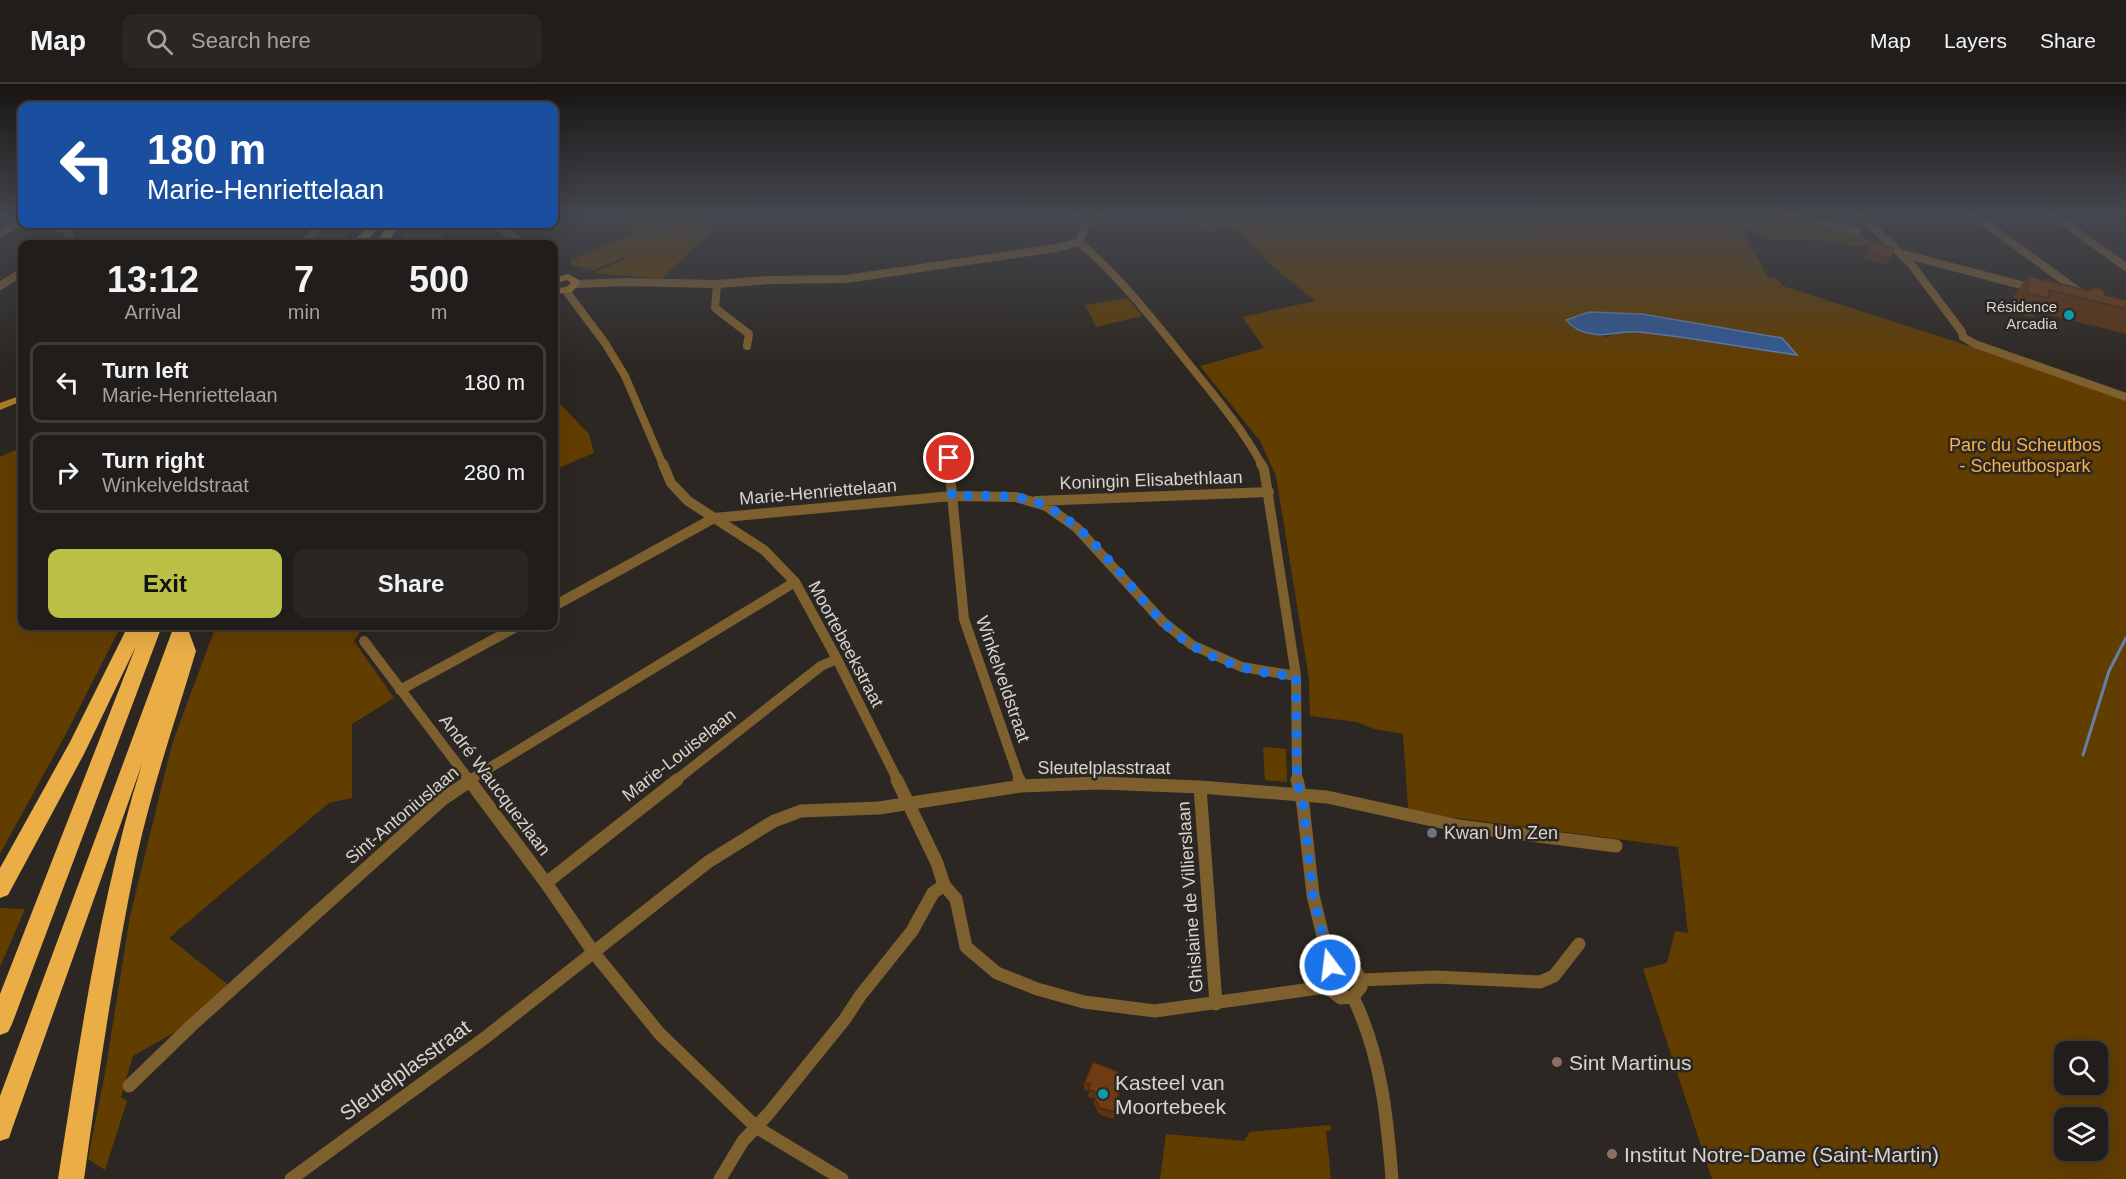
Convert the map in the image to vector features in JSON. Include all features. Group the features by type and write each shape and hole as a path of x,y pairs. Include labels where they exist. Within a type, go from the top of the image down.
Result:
{"highway":[{"path":"0,888 77,748 135,630"},
{"path":"0,1024 151,630"},
{"path":"0,1129 181,630"},
{"path":"78,1173 94,1025 127,856 187,651 181,630"}],"street":[{"path":"558,291 566,291 576,284 625,282 717,284 885,275 954,264"},
{"path":"1105,264 1138,301 1246,435 1264,469 1296,676 1297,773 1313,895 1330,965"},
{"path":"1910,264 1962,332 1963,338 2126,397"},
{"path":"1941,264 2047,292"},
{"path":"2042,264 2080,291 2089,303 2072,299"},
{"path":"0,286 18,275"},
{"path":"558,278 572,278 576,284"},
{"path":"717,284 715,308 749,334 747,346"},
{"name":"Moortebeekstraat","path":"566,291 605,343 625,376 671,483 688,501 764,550 795,582 837,658 909,803 937,863 944,885 956,899 966,947 997,973 1037,989 1084,1002 1124,1008 1155,1011 1326,987"},
{"path":"0,406 18,399"},
{"name":"Winkelveldstraat","path":"947,438 964,619 1021,786"},
{"name":"Koningin Elisabethlaan","path":"1034,501 1269,492"},
{"name":"Marie-Henriettelaan","path":"558,604 714,518 952,496 988,496 1034,501 1074,525 1096,545 1164,624 1188,641 1230,663 1256,671 1296,676"},
{"name":"Sint-Antoniuslaan","path":"129,1086 191,1026 443,799 795,582"},
{"path":"400,690 511,630"},
{"name":"André Waucquezlaan","path":"364,641 546,883 594,953 659,1033 756,1127 842,1179"},
{"name":"Marie-Louiselaan","path":"546,883 821,666 837,658"},
{"name":"Sleutelplasstraat","path":"291,1179 543,993 708,862 774,821 801,811 879,808 1021,786 1100,783 1200,787 1327,796 1408,816 1459,825 1616,846"},
{"name":"Ghislaine de Villierslaan","path":"1200,787 1216,1004"},
{"path":"720,1179 743,1141 845,1018 912,931 933,893 944,885"},
{"path":"1361,980 1435,976 1540,982 1554,976 1579,944"},
{"path":"1342,962 1349,964 1359,974 1361,980 1358,993 1353,997 1335,996 1326,987 1323,975 1330,965 1342,962"},
{"path":"1353,997 1370,1034 1384,1086 1392,1179"}],"green space":[{"path":"571,264 608,264 594,270"},
{"path":"614,264 677,264 661,279 593,273"},
{"name":"Parc du Scheutbos - Scheutbospark","path":"1271,264 1761,264 1768,277 1776,278 1783,286 1991,353 2126,400 2126,1179 1712,1179 1643,969 1667,963 1675,931 1688,933 1678,847 1418,813 1408,807 1403,734 1374,729 1357,722 1310,716 1309,679 1276,476 1260,441 1200,366 1264,348 1242,317 1315,301","holes":["1589,312 1642,314 1760,350 1678,336 1621,330 1608,337 1582,332 1572,327 1566,320"]},
{"path":"1128,298 1142,316 1096,327 1085,305"},
{"path":"558,402 589,434 594,453 558,468"},
{"path":"18,449 18,630 119,630 68,730 0,854 0,457"},
{"path":"215,630 361,630 354,641 394,698 352,724 352,798 329,803 169,938 230,986 189,1024 133,1056 121,1097 127,1101 105,1170 88,1159 105,1073 130,916 172,744"},
{"path":"1263,747 1286,749 1287,782 1265,780"},
{"path":"0,908 25,909 0,967"},
{"path":"1330,1125 1331,1130 1326,1131 1331,1179 1160,1179 1166,1134 1244,1141 1250,1132"}],"water":[{"path":"1589,312 1642,314 1782,338 1797,355 1638,332 1593,334 1578,330 1566,320"}],"building":[{"path":"2028,276 2090,291 2092,287 2102,289 2105,295 2126,300 2126,309 2049,290 2049,298 2027,293"},
{"name":"Kasteel van Moortebeek","path":"1093,1062 1119,1072 1115,1086 1120,1087 1114,1112 1100,1108 1094,1097 1095,1092 1089,1090 1090,1084 1084,1083"}],"waterway":[{"path":"2083,755 2109,671 2126,638"}],"place":[{"name":"Résidence Arcadia","path":"2069,315"},
{"name":"Kwan Um Zen","path":"1432,833"},
{"name":"Sint Martinus","path":"1557,1062"},
{"name":"Kasteel van Moortebeek","path":"1103,1094"},
{"name":"Institut Notre-Dame (Saint-Martin)","path":"1612,1154"}],"route":[{"path":"949,458 952,496 988,496 1034,501 1074,525 1096,545 1164,624 1188,641 1230,663 1256,671 1296,676 1297,781 1303,805 1313,895 1330,965"}]}
